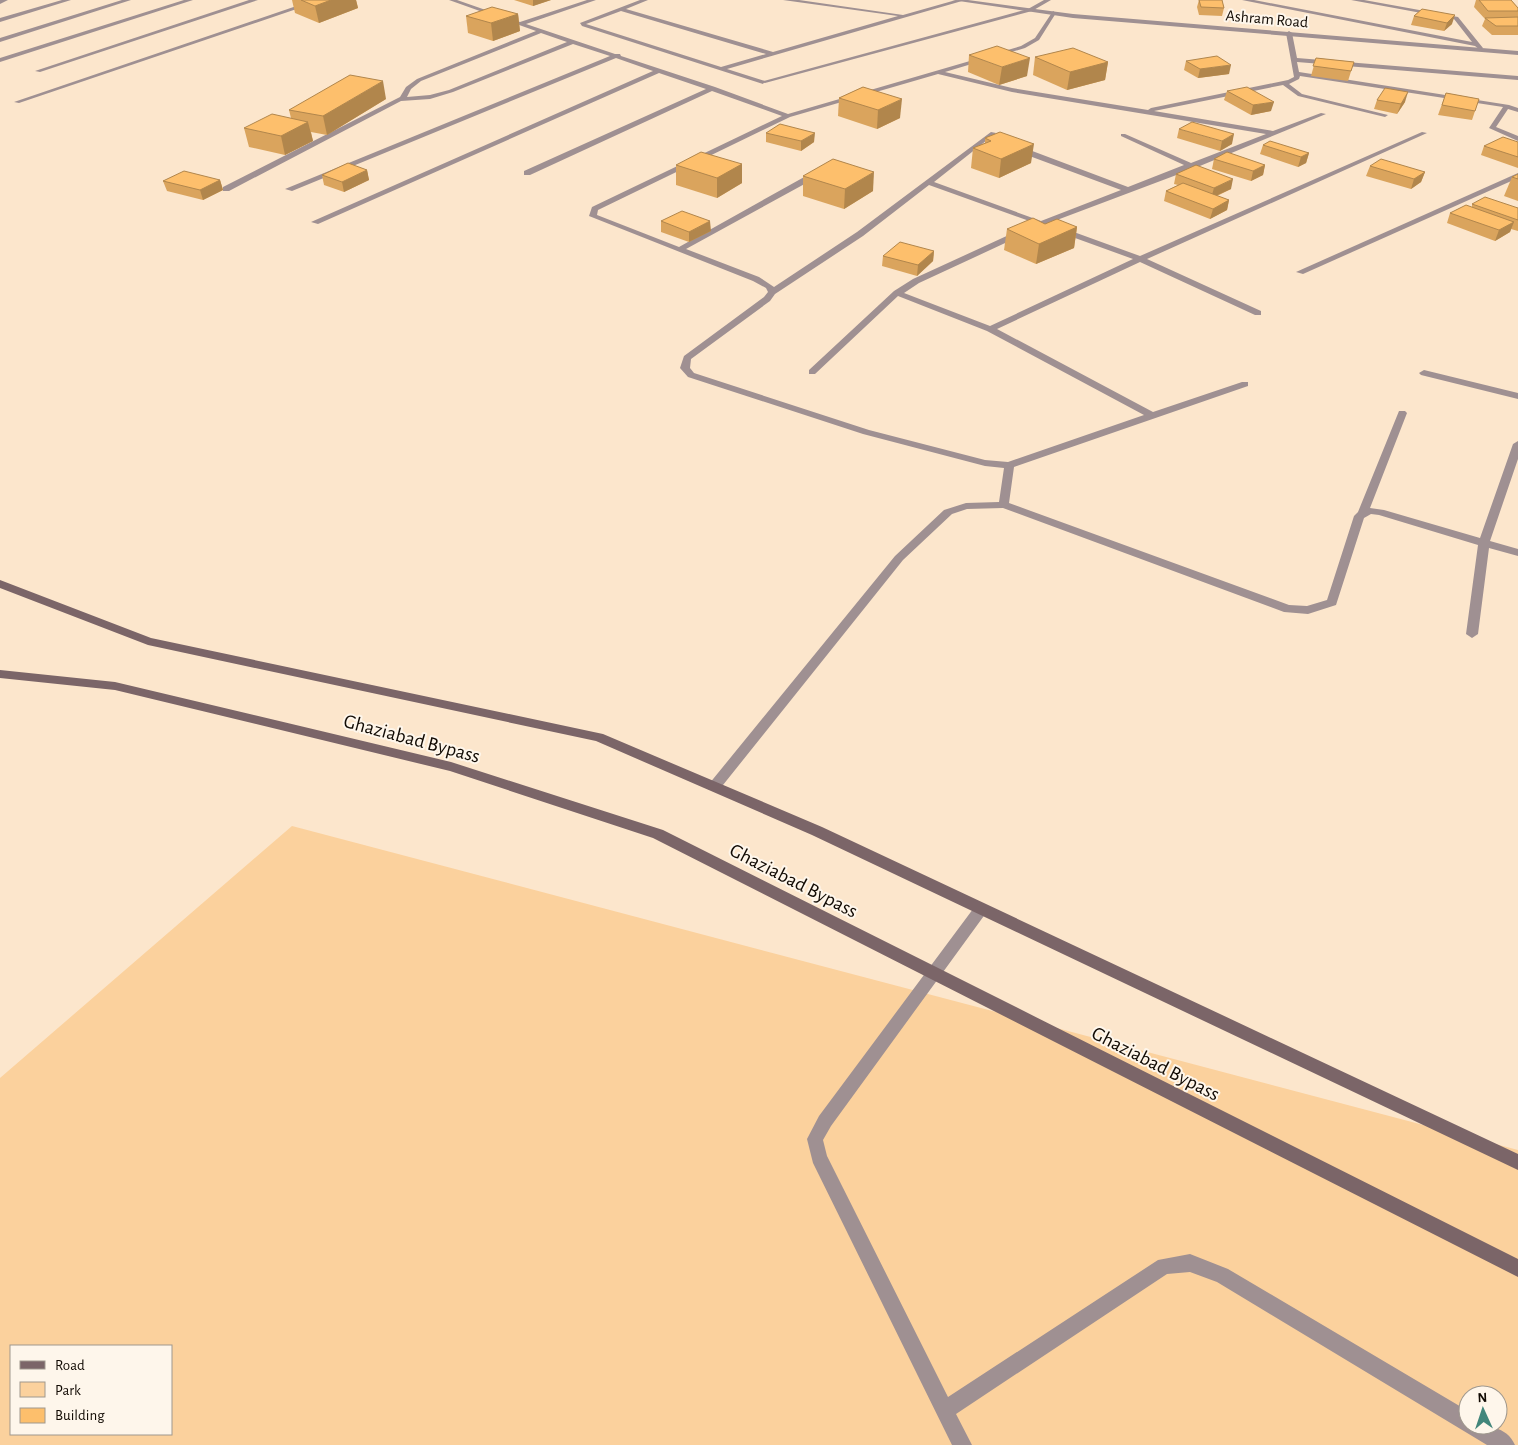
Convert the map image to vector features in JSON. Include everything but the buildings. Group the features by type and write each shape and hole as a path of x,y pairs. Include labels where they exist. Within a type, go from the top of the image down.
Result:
{"main road":[{"name":"Ghaziabad Bypass","path":"0,584 148,641 599,737 817,831 1518,1162"},
{"name":"Ghaziabad Bypass","path":"0,674 115,686 460,770 658,834 1518,1268"}],"street":[{"path":"0,2 5,0"},
{"path":"0,20 68,0"},
{"path":"0,40 128,0"},
{"path":"0,60 190,0"},
{"path":"38,71 255,0"},
{"path":"17,102 320,0"},
{"path":"452,0 572,42 618,55 788,116"},
{"path":"466,5 482,0"},
{"path":"519,24 593,0"},
{"path":"645,0 588,21 584,25 763,82 1030,10 1048,0"},
{"path":"786,0 905,16"},
{"name":"Ashram Road","path":"955,0 1053,13 1480,48 1518,53"},
{"path":"719,69 959,0"},
{"path":"1245,0 1480,48"},
{"path":"1354,0 1456,18 1480,48"},
{"path":"1427,6 1432,13"},
{"path":"620,9 774,54"},
{"path":"772,292 770,287 756,279 593,216 592,211 788,116 941,73 1023,47 1037,38 1053,13"},
{"path":"403,98 408,88 419,80 542,32"},
{"path":"1142,112 1285,84 1297,78 1289,33"},
{"path":"226,189 403,98 430,97 451,91 572,42"},
{"path":"289,190 618,55"},
{"path":"1295,60 1518,78"},
{"path":"314,222 660,70"},
{"path":"941,73 1012,90 1273,133"},
{"path":"1297,74 1507,106 1518,110"},
{"path":"1285,84 1300,95 1385,115"},
{"path":"527,173 713,88"},
{"path":"1507,106 1492,128 1518,139"},
{"path":"812,372 898,293 916,280 990,249 1042,223 1323,114"},
{"path":"990,329 1140,259 1424,133"},
{"path":"1123,135 1192,166"},
{"path":"992,137 928,182 860,234 772,292 767,299 687,358 685,368 691,375 866,432 985,463 1009,464 1245,384"},
{"path":"1005,144 1129,190"},
{"path":"681,249 820,172"},
{"path":"1300,272 1518,175"},
{"path":"928,182 1140,259 1258,313"},
{"path":"898,293 990,329 1152,416"},
{"path":"1424,373 1518,396"},
{"path":"714,787 899,558 948,512 966,506 1004,505 1288,609 1308,610 1332,602 1359,516 1363,513 1402,413"},
{"path":"1472,634 1484,543 1518,444"},
{"path":"1004,505 1009,464"},
{"path":"1363,513 1380,512 1518,553"},
{"path":"962,1445 820,1157 815,1139 825,1121 936,974 981,909"},
{"path":"945,1410 1164,1266 1190,1264 1222,1275 1458,1416"},
{"path":"1488,1435 1505,1445"}],"green space":[{"path":"292,826 1518,1150 1518,1445 0,1445 0,1078"}]}
